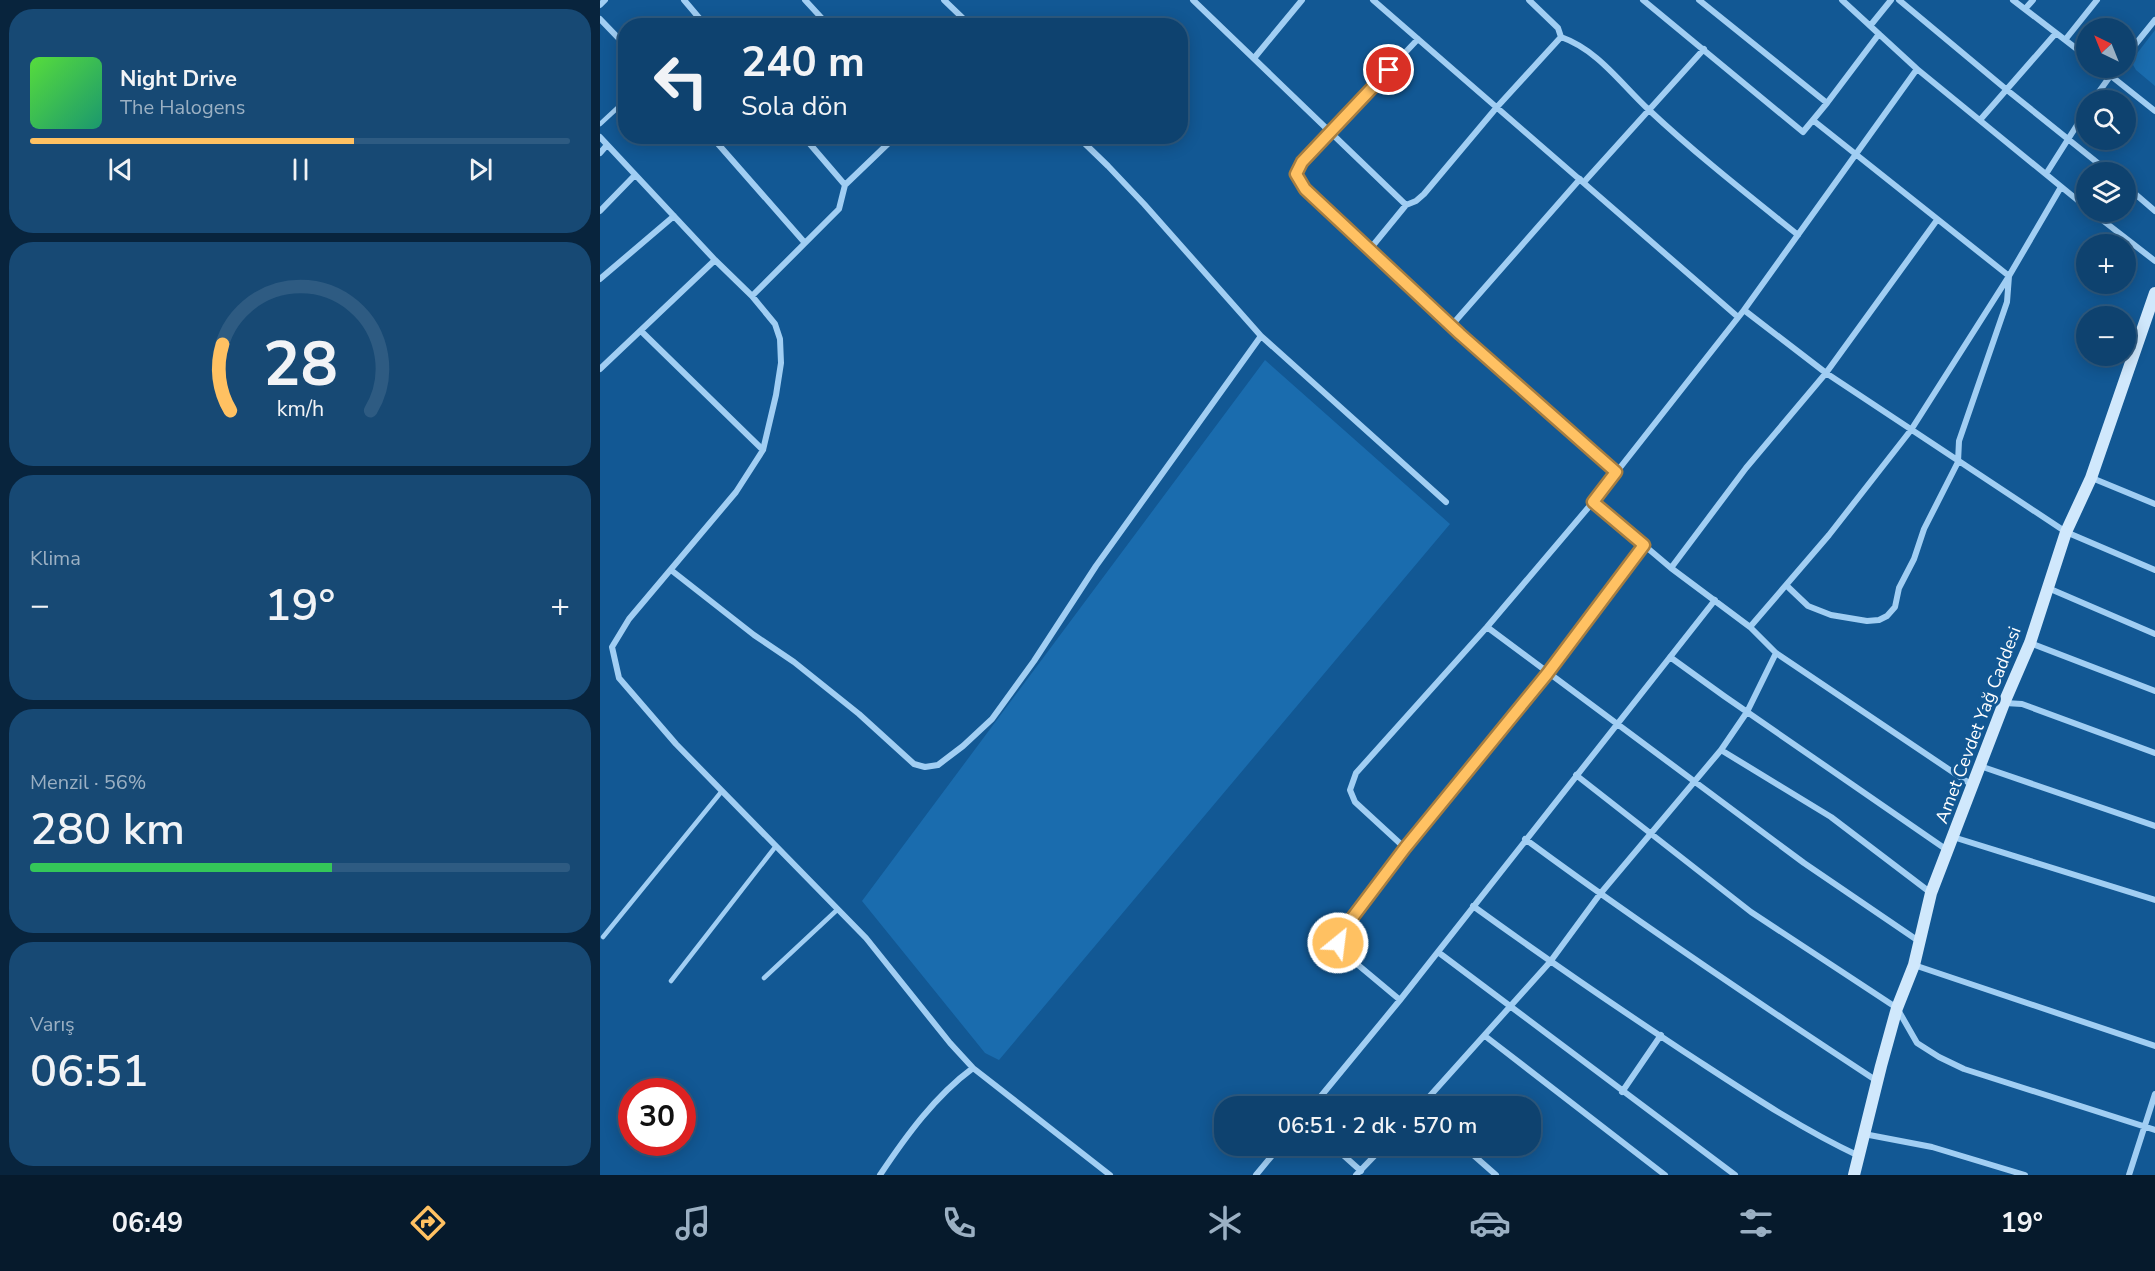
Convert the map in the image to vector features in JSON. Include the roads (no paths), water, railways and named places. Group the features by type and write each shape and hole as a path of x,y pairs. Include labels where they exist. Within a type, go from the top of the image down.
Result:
{"street":[{"path":"600,5 605,0"},
{"path":"684,0 699,18"},
{"path":"805,0 822,18"},
{"path":"944,0 963,18"},
{"path":"1193,0 1255,57 1406,205"},
{"path":"1255,57 1302,0"},
{"path":"1373,0 1738,317"},
{"path":"1529,0 1558,28 1561,37"},
{"path":"1643,0 1803,132 1814,121 1879,34"},
{"path":"1699,0 1827,104"},
{"path":"1842,0 1917,69 2076,199"},
{"path":"1870,26 1891,0"},
{"path":"1899,0 2097,162"},
{"path":"2013,0 2076,48"},
{"path":"2025,9 2033,0"},
{"path":"2065,40 2097,0"},
{"path":"600,19 618,38"},
{"path":"2136,44 2155,20"},
{"path":"1980,120 2056,33"},
{"path":"1370,249 1406,205 1416,201 1424,194 1497,107 1561,37"},
{"path":"1561,37 1573,41 1594,55 1649,110 1728,179 1798,235"},
{"path":"1418,39 1302,162 1296,174 1305,189 1452,326 1616,472"},
{"path":"1452,326 1704,49"},
{"path":"1405,848 1354,802 1350,790 1353,778 1487,627 1593,502 1744,310 1917,69"},
{"path":"2115,78 2155,111"},
{"path":"1814,121 2008,276"},
{"path":"2046,174 2076,127"},
{"path":"600,137 715,260 752,296 775,324 780,339 781,363 763,450 736,492 629,619 612,647 619,678 676,744 866,939 973,1068 1110,1175"},
{"path":"718,144 805,243"},
{"path":"810,144 845,185"},
{"path":"752,296 839,209 845,185 888,144"},
{"path":"1086,144 1144,204 1261,336 1446,502"},
{"path":"600,153 607,145"},
{"path":"600,212 635,175"},
{"path":"1750,627 1829,535 1911,430 2008,276 2061,186"},
{"path":"2136,195 2155,211"},
{"path":"600,279 674,216"},
{"path":"1671,568 1746,468 1826,373 1937,219"},
{"path":"2105,222 2155,261"},
{"path":"600,369 715,260"},
{"path":"1786,585 1808,606 1831,615 1867,621 1879,620 1887,616 1895,607 1899,588 1914,559 1924,529 1958,462 1959,441 2007,302 2008,276"},
{"name":"Amet Cevdet Yağ Caddesi","path":"1854,1175 1897,1008 1914,965 1931,893 1979,766 2030,643 2066,532 2091,478 2155,293"},
{"path":"1744,310 1826,373 2066,532 2155,570"},
{"path":"641,331 763,450"},
{"path":"670,570 753,635 794,662 859,714 914,764 925,767 938,765 992,719 1034,661 1096,566 1261,336"},
{"path":"2091,478 2155,504"},
{"path":"1593,502 1671,568 1750,627 1776,653 1972,785"},
{"path":"1400,1000 1345,954 1338,943 1340,934 1405,848 1547,674 1644,545"},
{"path":"2048,588 2155,634"},
{"path":"1321,1096 1400,1000 1715,600"},
{"path":"1487,627 1547,674 1618,723 1804,863 1920,942"},
{"path":"2030,643 2155,691"},
{"path":"1430,1096 1550,962 1600,894 1721,750 1747,711 1776,653"},
{"path":"1670,657 1947,850"},
{"path":"2004,703 2022,704 2155,753"},
{"path":"1721,750 1831,817 1931,893"},
{"path":"1979,766 2155,826"},
{"path":"1576,775 1652,832 1751,912 1897,1008 1917,1043 1939,1058 1964,1069 2155,1130"},
{"path":"1953,837 2155,900"},
{"path":"1526,839 1600,894 1735,987 1878,1081"},
{"path":"1473,906 1550,962 1764,1104 1824,1140 1859,1156"},
{"path":"1438,952 1735,1175"},
{"path":"1914,965 2155,1046"},
{"path":"1622,1092 1660,1035"},
{"path":"1485,1036 1665,1175"},
{"path":"880,1175 911,1131 953,1083 973,1068"},
{"path":"2129,1175 2155,1095"},
{"path":"1864,1134 1932,1147 2025,1175"},
{"path":"1256,1175 1272,1156"},
{"path":"1342,1156 1358,1173 1374,1156"},
{"path":"1474,1156 1496,1175"}],"lane":[{"path":"600,124 618,107"},
{"path":"603,937 722,791"},
{"path":"671,981 776,846"},
{"path":"764,978 838,909"}]}
